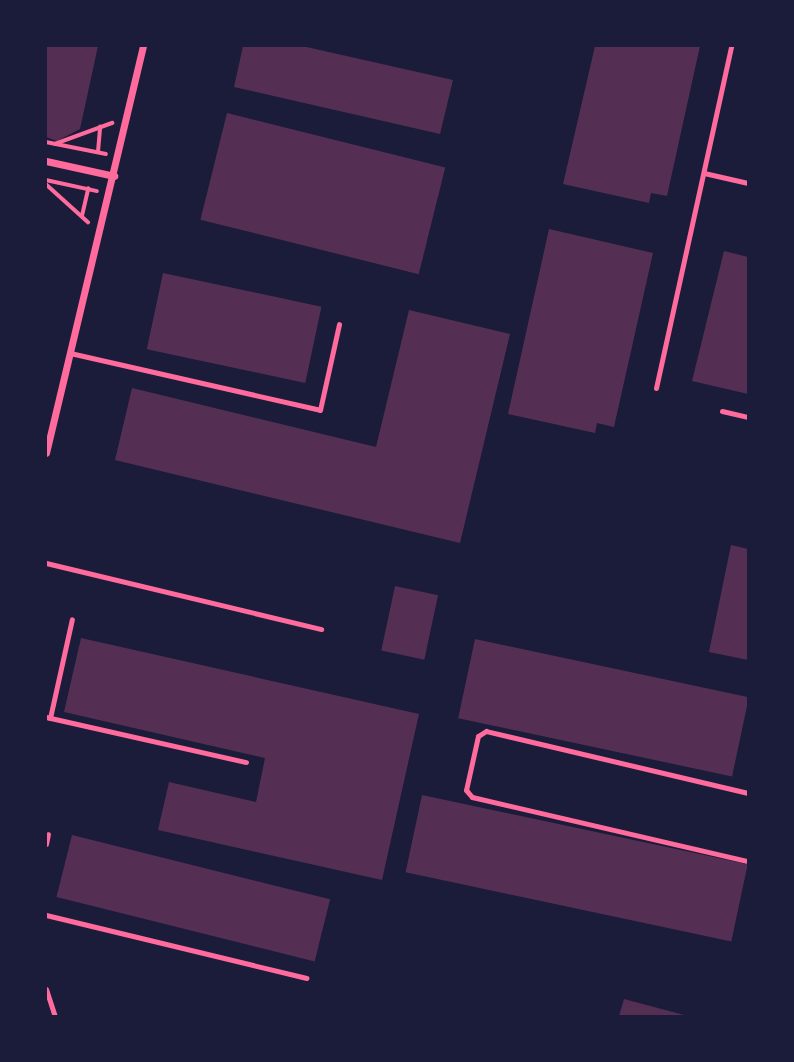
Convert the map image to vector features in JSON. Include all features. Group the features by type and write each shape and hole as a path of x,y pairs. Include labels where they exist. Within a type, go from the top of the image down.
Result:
{"street":[{"path":"46,453 48,430 110,193 143,46"},
{"path":"46,161 114,176"}],"lane":[{"path":"656,388 731,46"},
{"path":"704,173 748,183"},
{"path":"70,353 320,410 339,324"},
{"path":"722,411 748,416"},
{"path":"46,563 321,629"},
{"path":"72,619 48,718 246,762"},
{"path":"748,793 486,731 478,736 466,790 472,797 748,861"},
{"path":"46,844 48,834"},
{"path":"46,915 306,978"},
{"path":"46,989 55,1017"}],"path":[{"path":"55,144 127,119"},
{"path":"98,152 100,127"},
{"path":"46,142 118,156"},
{"path":"46,182 110,193"},
{"path":"46,182 100,233"},
{"path":"82,216 88,189"}],"building":[{"path":"46,46 98,46 80,129 57,141 46,137"},
{"path":"243,46 302,46 453,80 440,134 234,87"},
{"path":"595,46 700,46 667,196 651,193 649,203 563,184"},
{"path":"227,113 445,167 419,274 200,220"},
{"path":"549,229 653,253 614,427 597,423 595,433 508,414"},
{"path":"724,251 748,257 748,394 692,381"},
{"path":"163,273 321,307 305,383 147,349"},
{"path":"409,310 510,334 460,543 115,460 132,388 376,447"},
{"path":"731,545 748,549 748,660 709,652"},
{"path":"395,586 438,595 424,660 381,651"},
{"path":"81,638 419,714 382,880 158,830 169,782 256,802 265,758 64,712"},
{"path":"475,639 748,697 732,776 458,718"},
{"path":"422,795 748,864 731,942 406,872"},
{"path":"72,835 330,899 315,961 57,897"},
{"path":"624,999 688,1016 619,1016"}]}
